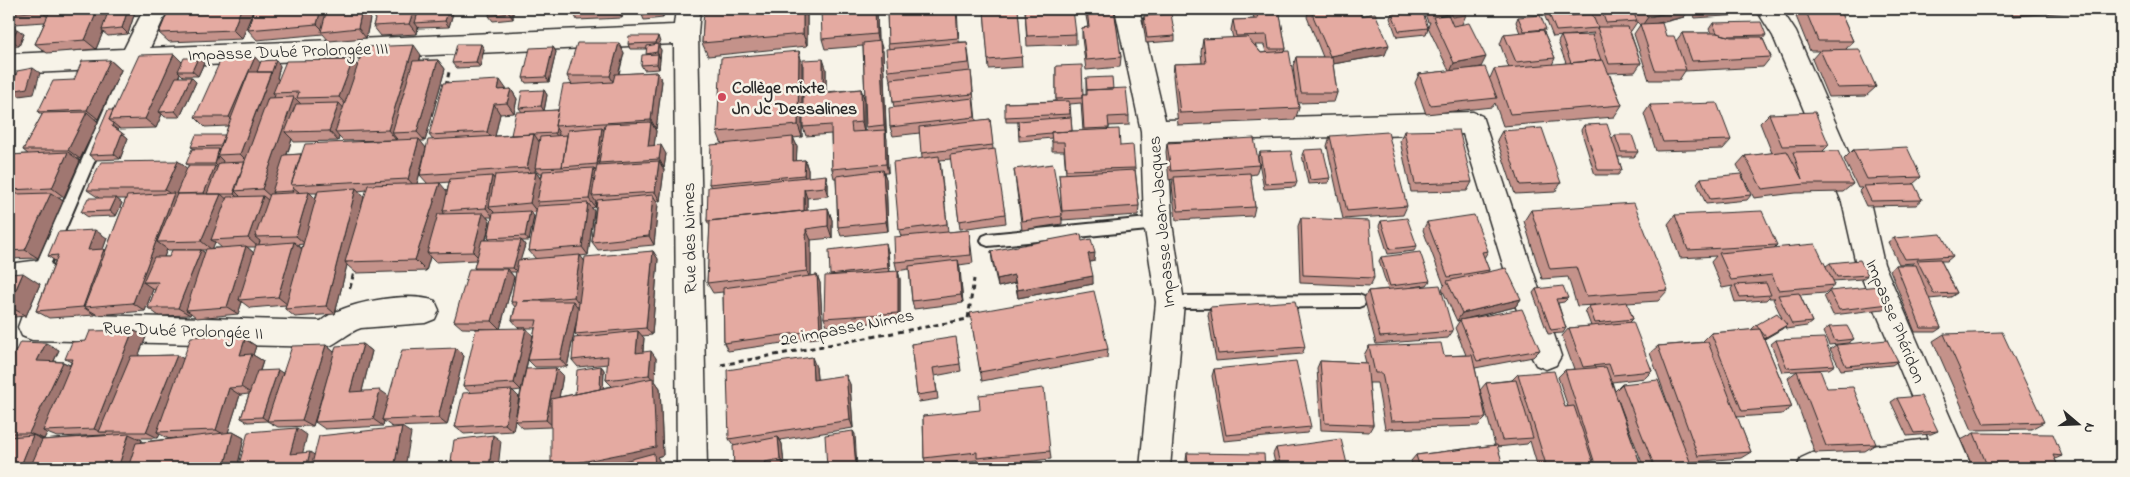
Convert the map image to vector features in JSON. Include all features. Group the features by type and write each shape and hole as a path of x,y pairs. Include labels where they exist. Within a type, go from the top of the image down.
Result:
{"street":[{"path":"133,57 156,9"},
{"name":"Impasse Jean-Jacques","path":"1127,9 1154,131 1158,222 1170,302 1155,468"},
{"name":"Impasse Phéridon","path":"1768,9 1784,32 1856,202 1870,264 1953,460"},
{"name":"Impasse Dubé Prolongée III","path":"9,64 133,57 456,45 687,21"},
{"name":"Rue des Nimes","path":"687,21 692,468"},
{"path":"1154,131 1473,123 1546,356"},
{"path":"9,276 40,272"},
{"name":"Rue Dubé Prolongée II","path":"40,272 50,277 32,327 327,334 342,322 361,316 425,310"},
{"path":"1812,468 1953,460"}],"lane":[{"path":"40,272 133,57"},
{"path":"988,240 1158,222"},
{"path":"1170,302 1358,301"}],"path":[{"path":"444,93 456,45"},
{"path":"342,322 356,263"},
{"name":"2e impasse Nimes","path":"692,371 968,319 974,279"}],"building":[{"path":"9,9 42,9 41,11 9,14"},
{"path":"98,9 85,40 35,44 50,11"},
{"path":"109,9 128,9 122,28 102,30"},
{"path":"169,9 241,9 233,30 159,33"},
{"path":"254,9 321,9 317,24 248,30"},
{"path":"327,9 362,9 358,28 321,32"},
{"path":"378,9 414,9 409,24 373,26"},
{"path":"419,9 449,9 445,21 415,23"},
{"path":"490,9 509,9 509,13 489,16"},
{"path":"572,9 607,9 572,10"},
{"path":"642,9 661,9 661,13 642,15"},
{"path":"704,9 803,9 803,34 702,43"},
{"path":"821,9 875,9 876,34 822,39"},
{"path":"887,9 956,9 958,38 888,44"},
{"path":"1018,9 1022,57 988,60 984,10"},
{"path":"1025,9 1073,9 1076,34 1027,36"},
{"path":"1087,9 1114,9 1121,57 1086,60 1082,28 1089,27"},
{"path":"1256,9 1279,9 1286,49 1269,49 1267,35 1236,36 1233,20 1258,19"},
{"path":"1310,9 1358,9 1361,16 1375,13 1389,45 1330,56"},
{"path":"1431,9 1463,9 1466,15 1452,17 1449,11 1432,12"},
{"path":"1547,9 1565,9 1568,16 1592,14 1598,28 1556,31"},
{"path":"1601,9 1632,9 1637,21 1606,23"},
{"path":"1642,9 1684,9 1648,17"},
{"path":"1805,9 1839,9 1853,41 1818,41"},
{"path":"1422,10 1428,28 1399,31 1392,13"},
{"path":"1171,14 1175,36 1147,38 1144,16"},
{"path":"1448,14 1453,26 1469,23 1486,57 1454,63 1433,17"},
{"path":"1540,15 1546,29 1524,31 1518,17"},
{"path":"1761,22 1766,35 1729,36 1717,33 1713,23"},
{"path":"1662,23 1666,36 1674,36 1686,70 1655,70 1640,24"},
{"path":"1597,27 1628,27 1641,63 1609,64"},
{"path":"9,29 17,29 12,40 9,41"},
{"path":"1543,30 1555,58 1516,62 1504,34"},
{"path":"1682,33 1717,33 1731,37 1762,37 1771,57 1692,61"},
{"path":"1592,35 1601,60 1571,63 1561,36"},
{"path":"629,36 658,36 656,43 628,44"},
{"path":"1247,37 1261,53 1289,51 1299,108 1180,113 1174,64 1206,63 1203,39"},
{"path":"880,41 884,125 866,127 863,43"},
{"path":"967,42 969,63 888,71 886,49"},
{"path":"577,43 619,43 610,76 567,76"},
{"path":"457,44 481,44 476,62 452,63"},
{"path":"658,44 657,52 646,54 647,46"},
{"path":"414,45 388,130 335,132 364,47"},
{"path":"553,47 546,77 523,78 530,48"},
{"path":"1859,49 1876,87 1837,88 1820,50"},
{"path":"799,51 798,125 717,132 721,58"},
{"path":"174,54 145,119 109,120 139,55"},
{"path":"658,54 657,64 641,65 642,55"},
{"path":"222,57 255,57 229,117 195,117"},
{"path":"1296,57 1332,57 1337,93 1301,93"},
{"path":"184,58 198,58 192,71 178,71"},
{"path":"823,59 823,93 861,89 862,122 851,123 852,132 885,130 886,164 832,169 831,125 803,127 803,60"},
{"path":"110,60 87,110 38,112 53,81 74,80 82,61"},
{"path":"276,60 271,74 271,72 257,72 261,61"},
{"path":"353,60 339,97 297,98 299,92 273,93 286,61"},
{"path":"438,60 417,132 392,133 413,61"},
{"path":"1603,60 1622,105 1510,114 1494,69"},
{"path":"1082,65 1082,98 1056,99 1056,66"},
{"path":"1485,67 1497,98 1430,105 1419,74"},
{"path":"33,68 27,88 12,91 17,71"},
{"path":"971,71 973,94 893,102 891,79"},
{"path":"249,72 271,72 240,154 217,155"},
{"path":"657,72 651,120 555,126 563,85 613,82 615,74"},
{"path":"176,77 191,77 175,111 159,112"},
{"path":"1112,77 1113,89 1087,90 1086,78"},
{"path":"500,80 498,90 511,89 507,103 494,104 487,132 429,135 443,83"},
{"path":"1126,88 1129,116 1108,117 1109,128 1084,129 1082,95 1087,95 1087,90"},
{"path":"544,90 541,106 519,108 522,91"},
{"path":"294,97 262,189 234,191 268,98"},
{"path":"973,98 975,117 890,127 889,108"},
{"path":"1069,101 1070,114 1005,117 1005,103"},
{"path":"339,103 329,131 285,132 296,104"},
{"path":"1717,103 1731,140 1663,142 1650,105"},
{"path":"108,110 113,110 109,120 113,123 112,126 122,133 114,154 89,155"},
{"path":"558,110 555,133 511,135 516,112"},
{"path":"87,112 68,150 23,150 43,113"},
{"path":"1815,112 1829,145 1782,146 1769,114"},
{"path":"1071,117 1072,131 1019,136 1018,121"},
{"path":"990,119 993,145 921,153 919,127"},
{"path":"651,122 648,146 661,145 659,159 599,163 605,124"},
{"path":"1607,124 1622,170 1598,170 1584,125"},
{"path":"602,127 597,164 562,167 568,130"},
{"path":"1542,128 1561,183 1520,185 1502,131"},
{"path":"1119,129 1120,146 1133,145 1135,168 1066,170 1064,142 1052,142 1051,132"},
{"path":"1459,130 1472,182 1415,184 1404,131"},
{"path":"1388,132 1407,206 1347,211 1330,136"},
{"path":"534,134 527,168 420,175 428,140"},
{"path":"196,135 225,135 221,146 191,147"},
{"path":"567,135 562,167 535,168 540,137"},
{"path":"1615,135 1632,135 1638,152 1621,152"},
{"path":"793,137 793,161 805,160 804,175 709,184 711,145"},
{"path":"1254,138 1259,165 1171,171 1167,143"},
{"path":"419,139 408,179 291,185 305,144"},
{"path":"1907,147 1921,177 1867,179 1853,150"},
{"path":"192,149 219,149 215,164 186,164"},
{"path":"995,149 1005,214 959,221 950,155"},
{"path":"1323,149 1330,178 1310,180 1304,150"},
{"path":"1291,151 1297,182 1265,184 1260,152"},
{"path":"1787,151 1802,179 1793,152 1838,151 1853,184 1805,184 1762,189 1745,156"},
{"path":"68,152 52,188 9,190 9,155"},
{"path":"301,154 291,185 293,187 292,191 272,192 284,155"},
{"path":"939,156 947,224 899,230 893,162"},
{"path":"178,161 165,190 87,190 101,162"},
{"path":"659,161 655,192 592,196 597,165"},
{"path":"245,162 234,194 207,194 219,163"},
{"path":"1053,164 1062,216 1022,221 1014,169"},
{"path":"188,166 215,166 204,193 176,194"},
{"path":"594,168 589,199 537,202 543,171"},
{"path":"883,170 886,222 838,227 836,176"},
{"path":"1135,170 1139,206 1062,211 1059,174"},
{"path":"536,172 530,203 489,207 495,175"},
{"path":"1250,173 1255,207 1178,211 1174,177"},
{"path":"1741,174 1751,195 1710,199 1701,178"},
{"path":"826,175 825,187 804,189 804,211 707,221 708,187"},
{"path":"492,176 486,208 443,211 450,179"},
{"path":"440,183 415,260 345,262 368,185"},
{"path":"1914,184 1922,200 1871,201 1864,186"},
{"path":"356,188 326,306 285,309 318,191"},
{"path":"309,192 296,236 255,237 270,194"},
{"path":"51,193 25,250 9,251 9,210 16,194"},
{"path":"174,193 133,303 84,307 127,196"},
{"path":"177,194 221,194 201,241 157,242"},
{"path":"653,195 649,236 592,242 597,200"},
{"path":"263,196 248,238 211,240 227,197"},
{"path":"88,198 116,198 110,211 81,212"},
{"path":"588,203 582,247 529,251 537,206"},
{"path":"1634,203 1668,290 1586,296 1576,267 1550,269 1531,210"},
{"path":"828,208 828,226 806,229 807,271 707,283 710,221"},
{"path":"530,211 525,236 488,238 493,213"},
{"path":"1762,211 1777,245 1688,250 1675,215"},
{"path":"483,213 473,252 427,253 438,214"},
{"path":"1474,215 1488,251 1482,252 1489,270 1448,277 1427,222"},
{"path":"1301,218 1369,221 1374,278 1303,275"},
{"path":"1407,218 1417,246 1390,249 1381,221"},
{"path":"95,230 88,250 104,249 83,307 36,311 58,255 48,256 58,232"},
{"path":"969,230 971,255 895,262 894,237"},
{"path":"1081,234 1082,241 1091,239 1095,253 1088,254 1093,276 1017,290 1014,275 997,279 991,251"},
{"path":"1941,234 1953,256 1905,259 1894,238"},
{"path":"482,240 521,240 513,268 474,268"},
{"path":"294,242 278,297 239,300 256,245"},
{"path":"886,243 888,268 830,275 829,250"},
{"path":"1815,244 1835,285 1778,290 1772,275 1731,280 1719,253"},
{"path":"246,246 227,307 186,310 206,249"},
{"path":"172,250 201,250 178,308 148,308 158,282 143,282 154,257 169,257"},
{"path":"653,251 646,328 575,334 585,257"},
{"path":"1420,252 1430,281 1390,286 1381,257"},
{"path":"580,255 574,297 523,301 573,301 560,359 528,360 537,320 512,320 517,302 511,302 518,260"},
{"path":"1940,259 1957,293 1934,294 1917,260"},
{"path":"958,260 961,295 912,301 909,266"},
{"path":"1860,260 1868,275 1837,277 1830,263"},
{"path":"1896,265 1916,265 1941,328 1921,328"},
{"path":"1506,268 1521,299 1462,313 1447,281"},
{"path":"469,269 507,269 492,321 454,321"},
{"path":"898,271 898,313 824,318 825,276"},
{"path":"23,273 9,305 9,274"},
{"path":"817,275 820,330 724,343 723,288"},
{"path":"1766,283 1771,295 1740,297 1735,285"},
{"path":"1440,285 1453,331 1380,337 1368,291"},
{"path":"1563,286 1568,298 1556,299 1566,328 1551,330 1536,289"},
{"path":"1879,286 1889,304 1839,310 1829,291"},
{"path":"1094,291 1108,349 980,372 970,313"},
{"path":"1799,293 1812,322 1792,324 1778,295"},
{"path":"1295,301 1305,347 1218,354 1210,307"},
{"path":"1627,302 1633,319 1595,323 1589,306"},
{"path":"1522,309 1540,350 1477,361 1460,320"},
{"path":"1777,313 1787,325 1766,337 1756,325"},
{"path":"1633,322 1652,371 1613,375 1609,364 1583,367 1569,328"},
{"path":"1847,326 1854,339 1835,341 1829,327"},
{"path":"526,328 514,383 463,386 476,329"},
{"path":"1760,329 1792,407 1742,411 1711,333"},
{"path":"133,330 94,429 43,431 73,359 65,359 72,342 86,341 90,331"},
{"path":"638,331 636,353 651,351 649,375 606,380 608,356 572,360 574,338"},
{"path":"2002,332 2044,422 1984,424 1944,334"},
{"path":"224,335 245,339 240,355 252,354 241,387 229,388 216,430 157,432 191,337"},
{"path":"956,337 960,364 933,368 937,392 917,395 911,344"},
{"path":"1824,338 1835,365 1787,368 1776,340"},
{"path":"1887,340 1898,361 1846,366 1836,345"},
{"path":"20,342 46,343 37,361 63,362 29,433 9,433 9,364"},
{"path":"1708,342 1751,452 1698,456 1658,346"},
{"path":"1441,343 1444,356 1472,355 1486,418 1391,421 1382,373 1375,373 1369,346"},
{"path":"363,344 350,392 380,390 373,419 315,422 336,346"},
{"path":"326,345 302,420 267,421 292,346"},
{"path":"456,348 438,418 382,420 402,350"},
{"path":"177,355 146,432 99,432 131,356"},
{"path":"812,357 813,380 846,375 850,420 729,439 727,370"},
{"path":"1296,361 1311,427 1226,435 1214,369"},
{"path":"1320,361 1367,363 1373,425 1325,423"},
{"path":"601,366 600,389 575,394 577,370"},
{"path":"1606,367 1640,463 1596,467 1565,370"},
{"path":"556,368 546,420 515,421 526,369"},
{"path":"278,370 262,417 241,418 257,371"},
{"path":"1820,370 1827,388 1853,387 1876,444 1826,446 1797,371"},
{"path":"1554,371 1565,407 1574,406 1595,468 1547,468 1518,374"},
{"path":"653,378 656,447 551,468 551,399"},
{"path":"1516,380 1533,438 1502,440 1486,383"},
{"path":"1658,380 1691,464 1655,468 1622,384"},
{"path":"1044,388 1050,451 977,458 977,452 924,458 923,416 980,410 979,395"},
{"path":"512,390 505,424 455,427 463,393"},
{"path":"1921,396 1938,431 1914,433 1897,398"},
{"path":"402,427 394,468 311,468 319,436"},
{"path":"297,428 290,454 310,452 306,468 238,468 248,432"},
{"path":"853,431 856,468 827,468 825,435"},
{"path":"233,432 224,468 128,468 136,443"},
{"path":"1974,433 2053,434 2062,456 2053,455 2059,468 1988,468"},
{"path":"129,434 118,468 30,468 42,440"},
{"path":"33,435 20,468 9,468 9,437"},
{"path":"493,435 489,468 450,468 454,440"},
{"path":"778,437 780,459 765,462 765,468 734,468 733,446"},
{"path":"1341,439 1348,468 1281,468 1276,448"},
{"path":"1497,445 1504,468 1420,468 1416,455"},
{"path":"654,453 655,468 598,468"},
{"path":"1187,453 1264,454 1265,468 1188,468"}],"place":[{"name":"Collège mixte Jn Jc Dessalines","path":"722,97"}]}
